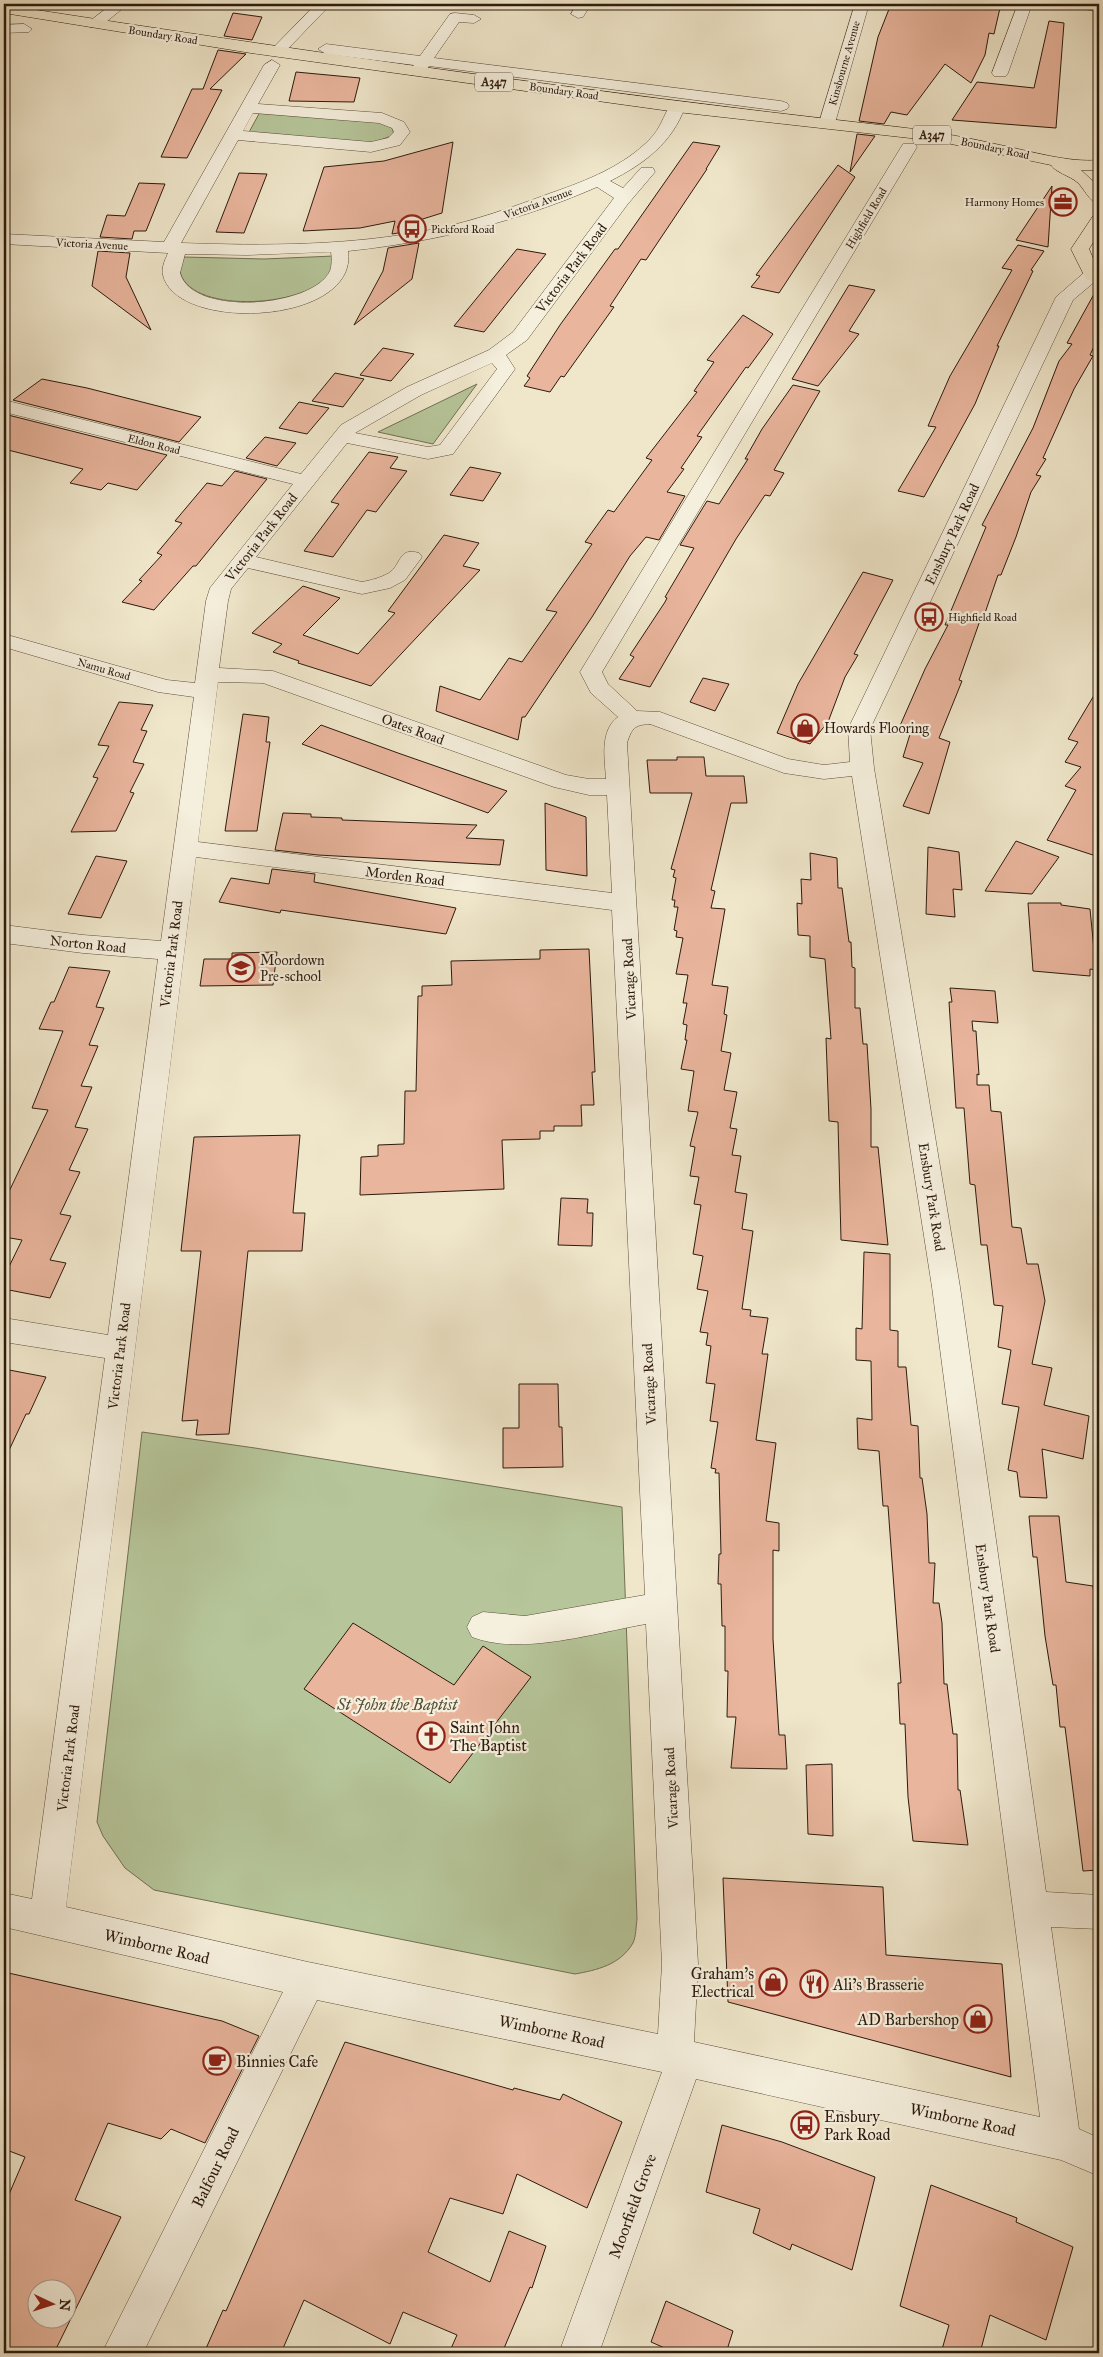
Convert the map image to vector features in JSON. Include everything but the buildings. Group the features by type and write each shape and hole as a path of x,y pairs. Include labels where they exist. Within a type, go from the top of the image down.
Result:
{"main road":[{"name":"Boundary Road","path":"4,9 275,58 311,57 420,67 677,107 746,108 827,123 936,136 1089,166 1099,165"},
{"name":"Boundary Road","path":"1036,156 1070,169 1087,181 1099,199"},
{"name":"Ensbury Park Road","path":"1096,276 1080,249 1099,220"}],"street":[{"path":"95,24 121,4"},
{"path":"324,4 293,35 275,58 247,108 174,248 172,276 176,285 186,294 219,306 257,308 296,302 315,295 336,278 341,262 339,247"},
{"name":"Kinsbourne Avenue","path":"827,123 862,4"},
{"path":"1000,73 1025,4"},
{"path":"1068,4 1099,7"},
{"path":"420,67 455,17 474,19"},
{"path":"4,29 24,30"},
{"path":"293,35 311,57"},
{"path":"326,49 420,67 746,108 781,106"},
{"name":"Victoria Avenue","path":"4,239 263,251 339,247 394,241 470,226 535,205 597,180 627,164 656,142 668,130 677,107"},
{"path":"232,135 371,147 394,142 402,132 398,125 382,118 247,108"},
{"name":"Highfield Road","path":"632,718 598,688 590,672 909,147"},
{"name":"Victoria Park Road","path":"47,1920 206,683 217,600 221,588 341,436 358,422 414,391 496,354 520,336 621,201 634,189 647,172"},
{"path":"597,180 617,191 622,198 621,201"},
{"name":"Ensbury Park Road","path":"1062,2141 946,1286 862,768 859,729 1065,297 1096,276"},
{"path":"1065,297 1099,292"},
{"path":"341,436 428,453 446,450 506,369 496,354"},
{"name":"Eldon Road","path":"4,406 304,482"},
{"path":"242,560 362,588 383,584 398,576 412,557"},
{"name":"Namu Road","path":"4,640 166,687 206,683"},
{"name":"Oates Road","path":"206,683 265,676 562,782 589,787 618,787"},
{"path":"632,718 652,716 784,766 824,772 862,768"},
{"name":"Vicarage Road","path":"632,718 621,726 616,743 680,1964 680,2057"},
{"name":"Morden Road","path":"185,848 625,903"},
{"name":"Norton Road","path":"4,934 84,944 172,951"},
{"path":"4,1330 120,1349"},
{"path":"483,1627 525,1631 660,1607"},
{"path":"1030,1909 1099,1912"},
{"name":"Wimborne Road","path":"4,1910 308,1980 680,2057 1062,2141 1099,2157"},
{"name":"Balfour Road","path":"122,2353 308,1980"},
{"name":"Moorfield Grove","path":"578,2353 680,2057"}],"green space":[{"path":"260,112 376,121 392,127 394,135 372,143 248,134"},
{"path":"334,256 331,272 317,286 294,295 268,300 240,301 213,298 193,289 180,273 184,257 264,259"},
{"path":"477,384 433,444 378,432"},
{"name":"St John the Baptist","path":"142,1432 255,1448 622,1507 637,1919 633,1943 622,1957 592,1971 575,1974 154,1890 125,1868 103,1836 97,1822"}],"place":[{"name":"Harmony Homes","path":"1063,202"},
{"name":"Pickford Road","path":"412,229"},
{"name":"Highfield Road","path":"929,617"},
{"name":"Howards Flooring","path":"805,728"},
{"name":"Moordown Pre-school","path":"241,968"},
{"name":"Saint John The Baptist","path":"431,1736"},
{"name":"Graham's Electrical","path":"773,1982"},
{"name":"Ali's Brasserie","path":"814,1984"},
{"name":"AD Barbershop","path":"978,2019"},
{"name":"Binnies Cafe","path":"217,2061"},
{"name":"Ensbury Park Road","path":"805,2125"}]}
